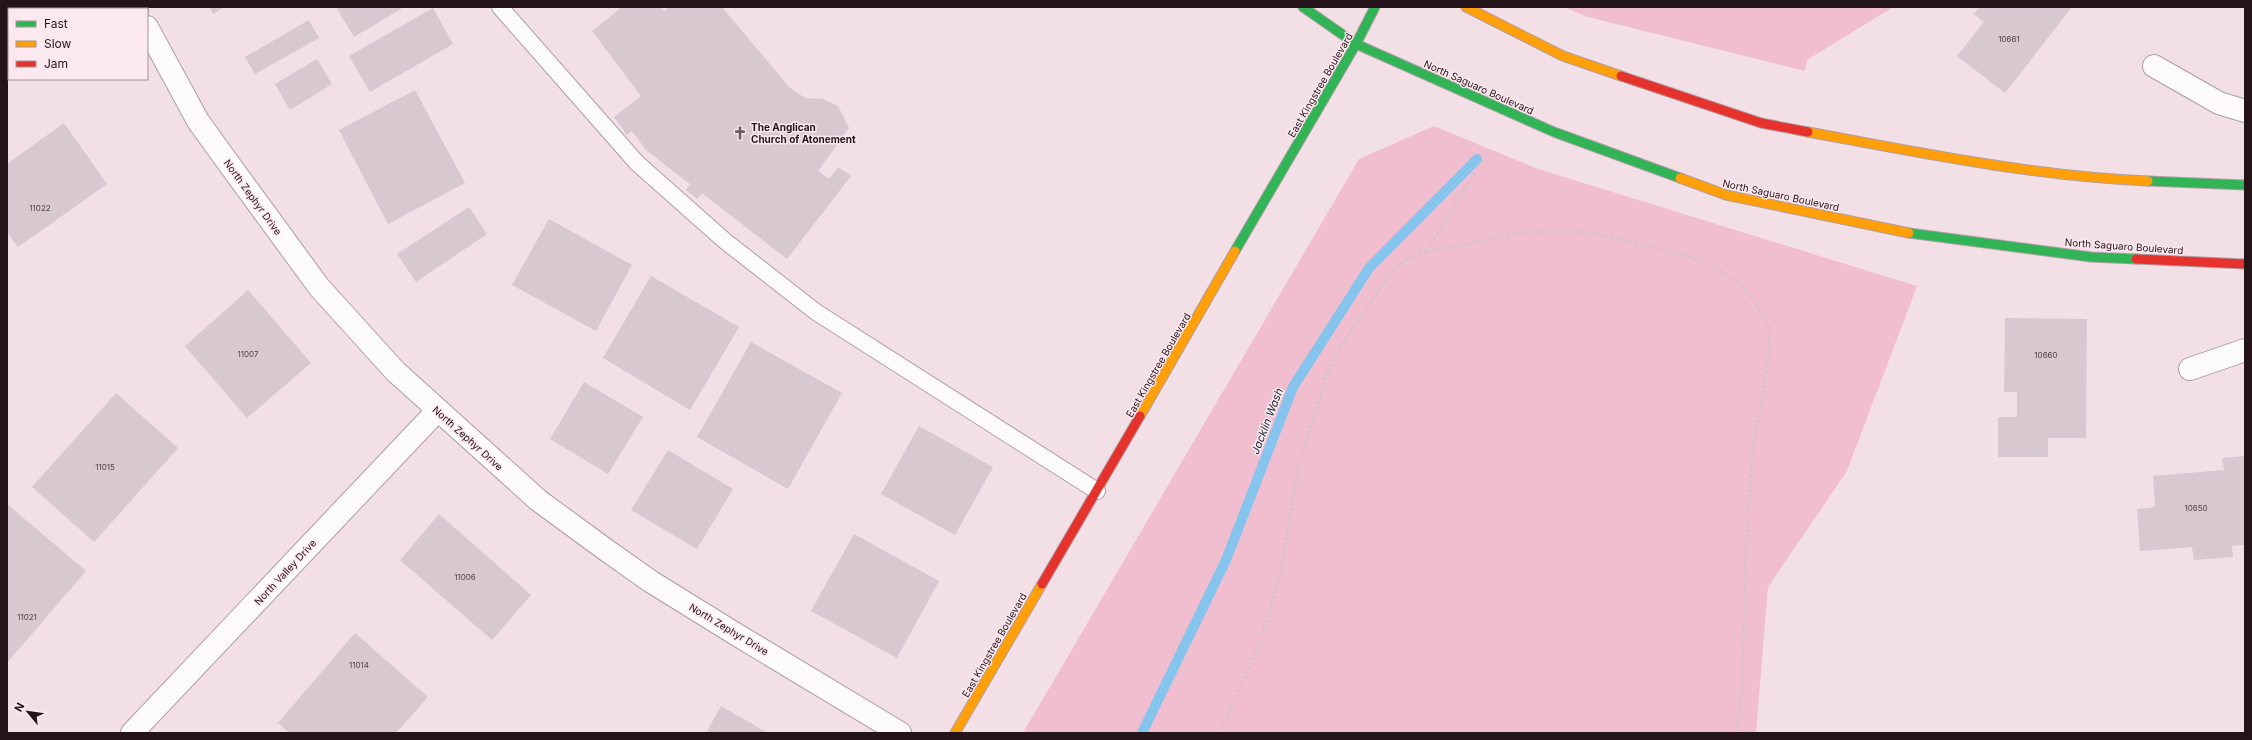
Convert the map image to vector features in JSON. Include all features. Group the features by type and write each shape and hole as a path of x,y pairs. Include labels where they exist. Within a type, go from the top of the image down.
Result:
{"main road":[{"name":"North Saguaro Boulevard","path":"1303,7 1356,44 1554,132 1726,196 1909,233 2091,256 2245,264"},
{"name":"East Kingstree Boulevard","path":"956,733 1356,44 1375,7"},
{"path":"1466,7 1563,56 1761,123 1960,162 2108,179 2245,185"}],"street":[{"name":"North Zephyr Drive","path":"148,29 198,121 319,286 394,371 538,500 650,581 900,733"},
{"path":"2154,66 2218,103 2245,112"},
{"path":"2190,369 2245,350"},
{"name":"North Valley Drive","path":"132,733 437,411"}],"lane":[{"path":"500,7 637,163 725,241 816,312 1097,491"}],"path":[{"path":"1426,252 1483,160"},
{"path":"1220,733 1253,658 1270,611 1281,570 1297,473 1328,371 1343,342 1383,284 1403,261 1426,252 1526,232 1589,232 1685,255 1711,265 1733,279 1748,292 1759,308 1769,328 1769,355 1752,457 1745,566 1742,687 1737,733"}],"shaded area":[{"path":"1564,7 1893,7 1807,60 1805,71 1588,17"},
{"path":"1434,126 1538,169 1917,286 1847,471 1768,587 1756,733 1023,733 1359,159"}],"building":[{"path":"209,7 225,7 213,14"},
{"path":"336,7 404,7 354,37"},
{"name":"The Anglican Church of Atonement","path":"622,7 661,7 664,11 669,7 722,7 789,87 805,98 823,99 838,106 849,128 818,171 829,179 838,167 851,176 787,259 702,193 697,199 686,190 690,184 646,150 632,131 627,135 614,117 641,96 592,31"},
{"path":"1979,7 2072,7 2005,93 1957,56 1984,22 1974,14"},
{"path":"433,8 453,44 370,92 349,56"},
{"path":"309,20 319,38 255,74 245,57"},
{"path":"317,59 332,84 290,110 275,84"},
{"path":"415,90 465,183 388,224 339,130"},
{"path":"64,123 107,184 18,247 7,232 7,164"},
{"path":"469,207 487,234 416,282 397,254"},
{"path":"549,219 632,265 596,331 512,285"},
{"path":"651,276 739,327 690,410 603,358"},
{"path":"248,290 311,363 247,418 185,346"},
{"path":"2005,318 2087,319 2086,438 2048,438 2048,457 1998,457 1998,417 2017,417 2017,392 2004,392"},
{"path":"751,342 842,393 788,489 697,437"},
{"path":"584,382 643,417 608,474 550,439"},
{"path":"116,393 178,448 94,542 32,487"},
{"path":"919,426 993,467 955,535 881,494"},
{"path":"668,450 733,489 697,549 631,510"},
{"path":"2245,456 2245,545 2232,546 2233,557 2194,560 2192,547 2140,551 2137,509 2155,507 2153,476 2224,470 2222,458"},
{"path":"7,504 86,571 7,663"},
{"path":"439,514 531,595 492,640 400,560"},
{"path":"854,534 939,581 897,658 811,611"},
{"path":"355,633 428,697 396,733 289,733 278,723"},
{"path":"721,706 768,733 706,733"}],"waterway":[{"name":"Jacklin Wash","path":"1142,733 1226,560 1293,387 1369,268 1477,159"}],"traffic: fast":[{"path":"1303,7 1356,44 1554,132 1680,178"},
{"path":"1235,251 1356,44 1375,7"},
{"path":"2148,181 2245,185"},
{"path":"1909,233 2091,257 2136,259"}],"traffic: slow":[{"path":"1466,7 1563,56 1621,76"},
{"path":"1808,132 2020,169 2148,181"},
{"path":"1680,178 1726,195 1909,233"},
{"path":"1140,416 1235,251"},
{"path":"955,733 1042,584"}],"traffic: jam":[{"path":"1621,76 1761,123 1808,132"},
{"path":"2136,259 2245,264"},
{"path":"1042,584 1140,416"}],"place":[{"name":"The Anglican Church of Atonement","path":"740,133"}]}
